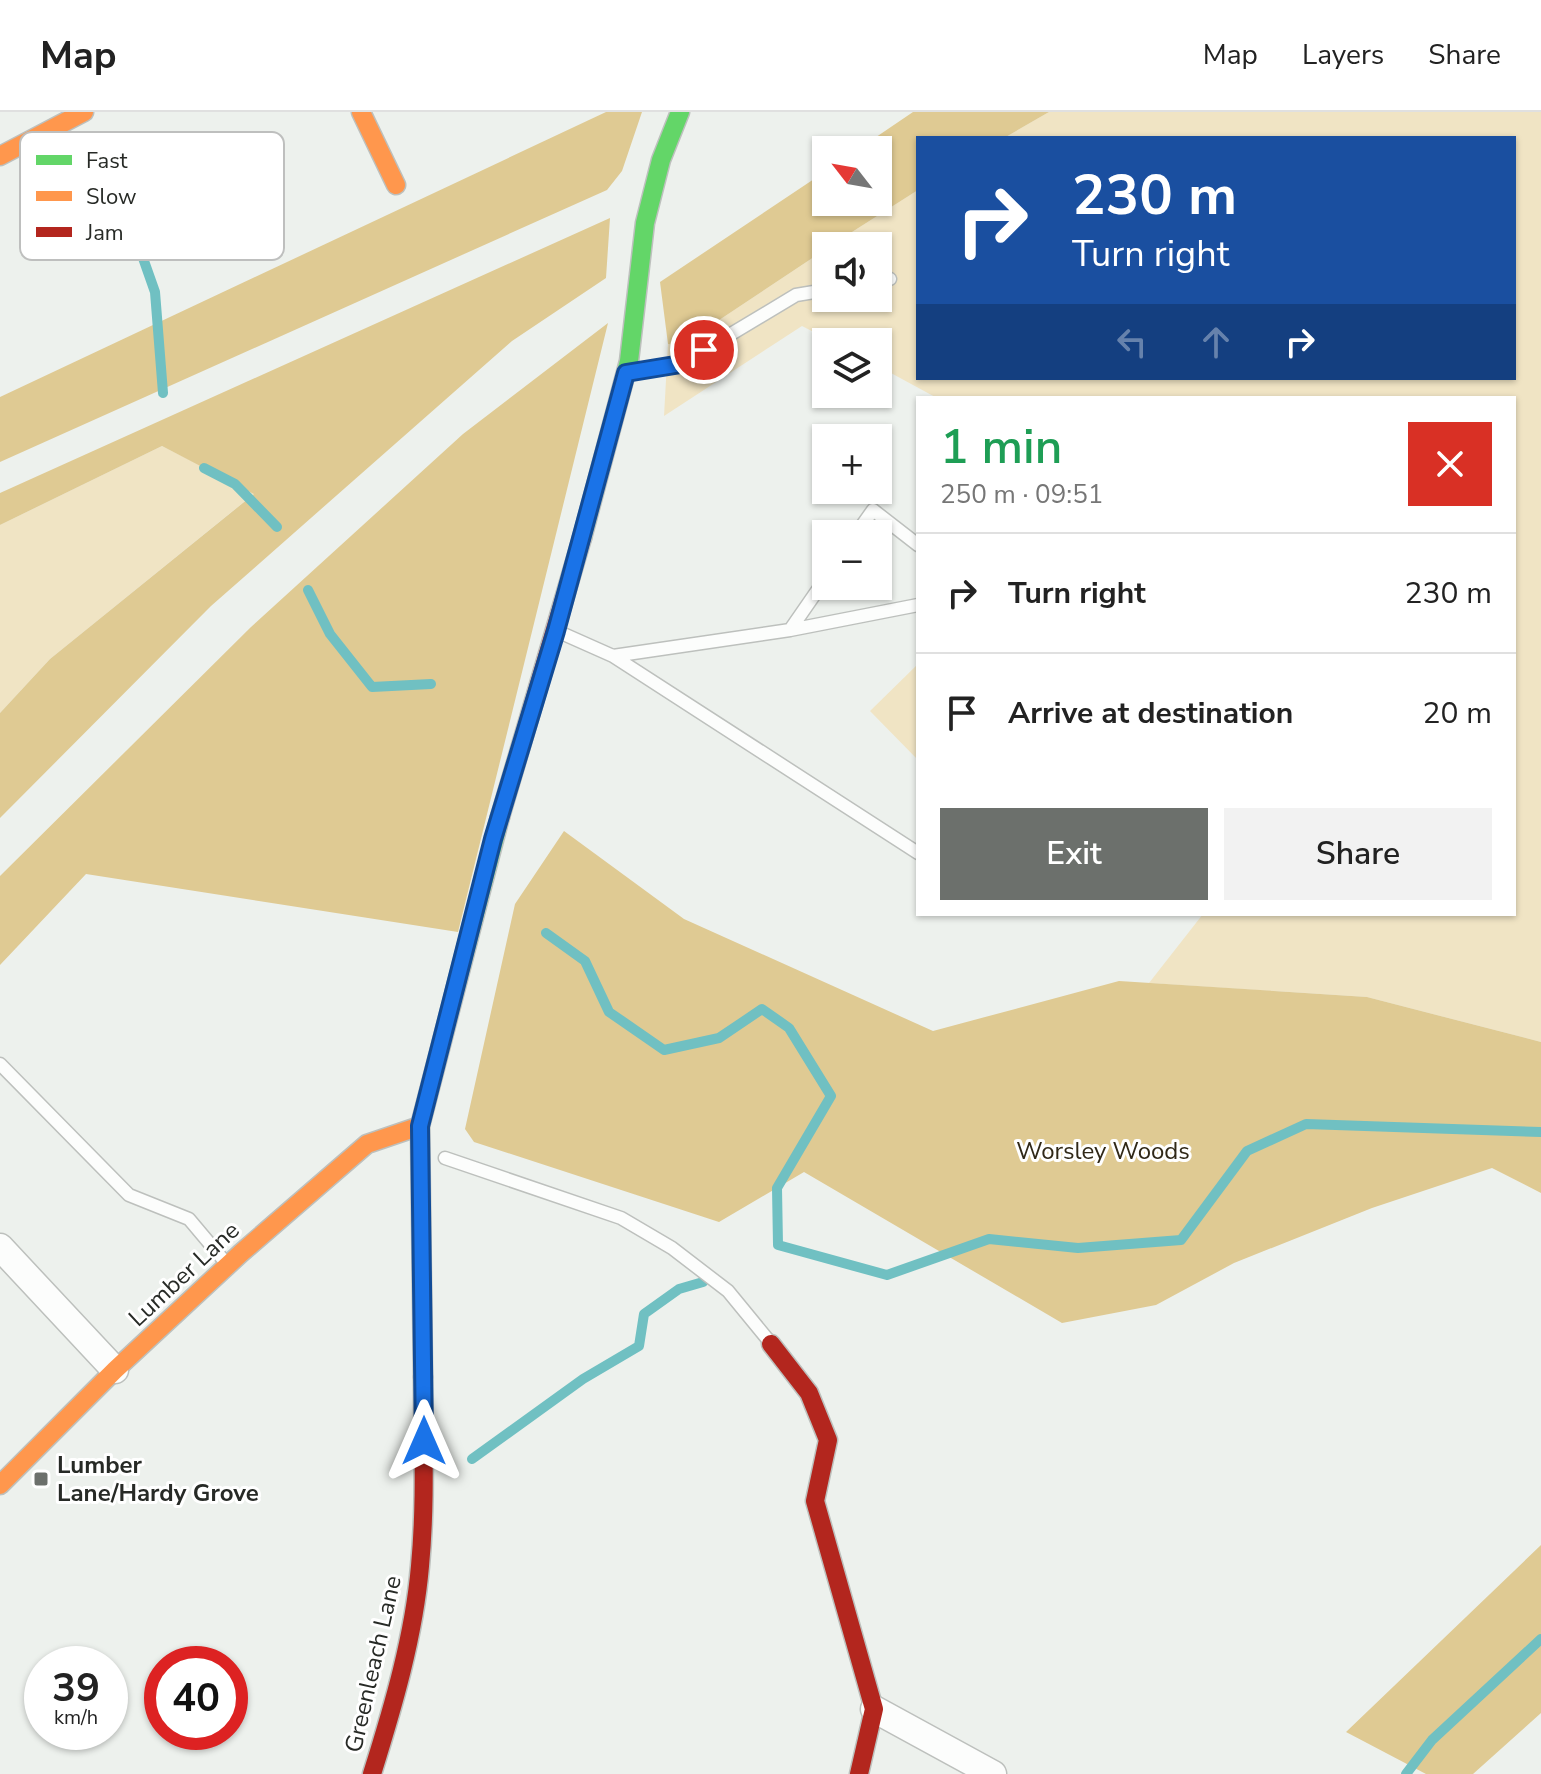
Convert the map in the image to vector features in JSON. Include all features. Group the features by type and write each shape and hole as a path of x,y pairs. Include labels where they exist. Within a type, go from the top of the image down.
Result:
{"street":[{"path":"46,132 84,112"},
{"path":"361,112 396,185"},
{"name":"Greenleach Lane","path":"372,1774 402,1664 420,1569 424,1456 420,1126 493,839 556,631 628,367 645,223 661,160 680,112"},
{"path":"0,156 20,146"},
{"name":"Lumber Lane","path":"0,1485 115,1370 228,1265 367,1144 420,1126"},
{"path":"0,1247 115,1370"},
{"path":"771,1344 809,1393 828,1440 815,1501 874,1709 859,1774"},
{"path":"874,1709 993,1774"}],"lane":[{"path":"628,367 681,364 796,295 812,292"},
{"path":"866,520 873,510 886,520"},
{"path":"892,525 916,543"},
{"path":"790,630 812,598"},
{"path":"613,656 790,630 916,605"},
{"path":"556,631 613,656 916,852"},
{"path":"0,1064 129,1195 189,1219 228,1265"},
{"path":"445,1158 621,1218 672,1248 728,1291 771,1344"}],"shaded area":[{"path":"1049,112 1541,112 1541,1042 1367,997 1149,983 1201,916 1516,916 1516,396 933,396 892,374 892,328 812,328 812,331 802,326 664,416 668,344 680,346 812,258 812,312 892,312 892,232 852,232 877,216 892,216 892,207 916,191 916,380 1516,380 1516,136 1007,136"},
{"path":"162,446 255,493 50,659 0,713 0,525"},
{"path":"916,666 916,758 870,711"}],"green space":[{"path":"606,112 642,112 622,171 607,190 0,462 0,397"},
{"path":"913,112 1049,112 1007,136 916,136 916,191 892,207 892,136 878,136"},
{"path":"812,180 812,216 877,216 852,232 812,232 812,258 680,346 668,344 660,282"},
{"path":"610,218 606,278 512,341 211,606 0,818 0,713 50,659 254,494 162,446 0,525 0,493"},
{"path":"608,323 458,932 86,874 0,965 0,876 251,627 463,434"},
{"name":"Worsley Woods","path":"564,831 684,919 933,1031 1119,981 1367,997 1541,1042 1541,1193 1492,1168 1372,1208 1234,1263 1156,1305 1062,1323 804,1172 719,1222 474,1142 465,1129 515,904"},
{"path":"1541,1545 1541,1713 1473,1774 1426,1774 1346,1732"}],"waterway":[{"path":"144,260 155,292 163,393"},
{"path":"204,468 235,484 277,527"},
{"path":"308,590 330,634 372,687 431,684"},
{"path":"546,933 585,961 609,1012 664,1050 719,1038 762,1009 789,1028 831,1096 777,1188 778,1245 887,1275 989,1239 1078,1248 1181,1240 1247,1151 1306,1124 1541,1132"},
{"path":"472,1459 583,1379 639,1346 644,1314 679,1289 703,1282"},
{"path":"1406,1774 1432,1740 1541,1639"}],"traffic: fast":[{"path":"582,538 629,361 645,223 661,160 680,112"},
{"path":"423,1377 420,1126 500,817"}],"traffic: slow":[{"path":"46,132 84,112"},
{"path":"361,112 396,185"},
{"path":"0,156 20,146"},
{"path":"0,1485 115,1370 241,1253 367,1144 420,1126"}],"traffic: jam":[{"path":"500,817 582,538"},
{"path":"771,1344 809,1393 828,1440 815,1501 874,1709 859,1774"},
{"path":"372,1774 402,1671 417,1592 423,1519 423,1377"}],"place":[{"name":"Lumber Lane/Hardy Grove","path":"41,1479"}],"route":[{"path":"424,1441 420,1126 487,861 556,631 626,373 681,364 704,350"}]}
